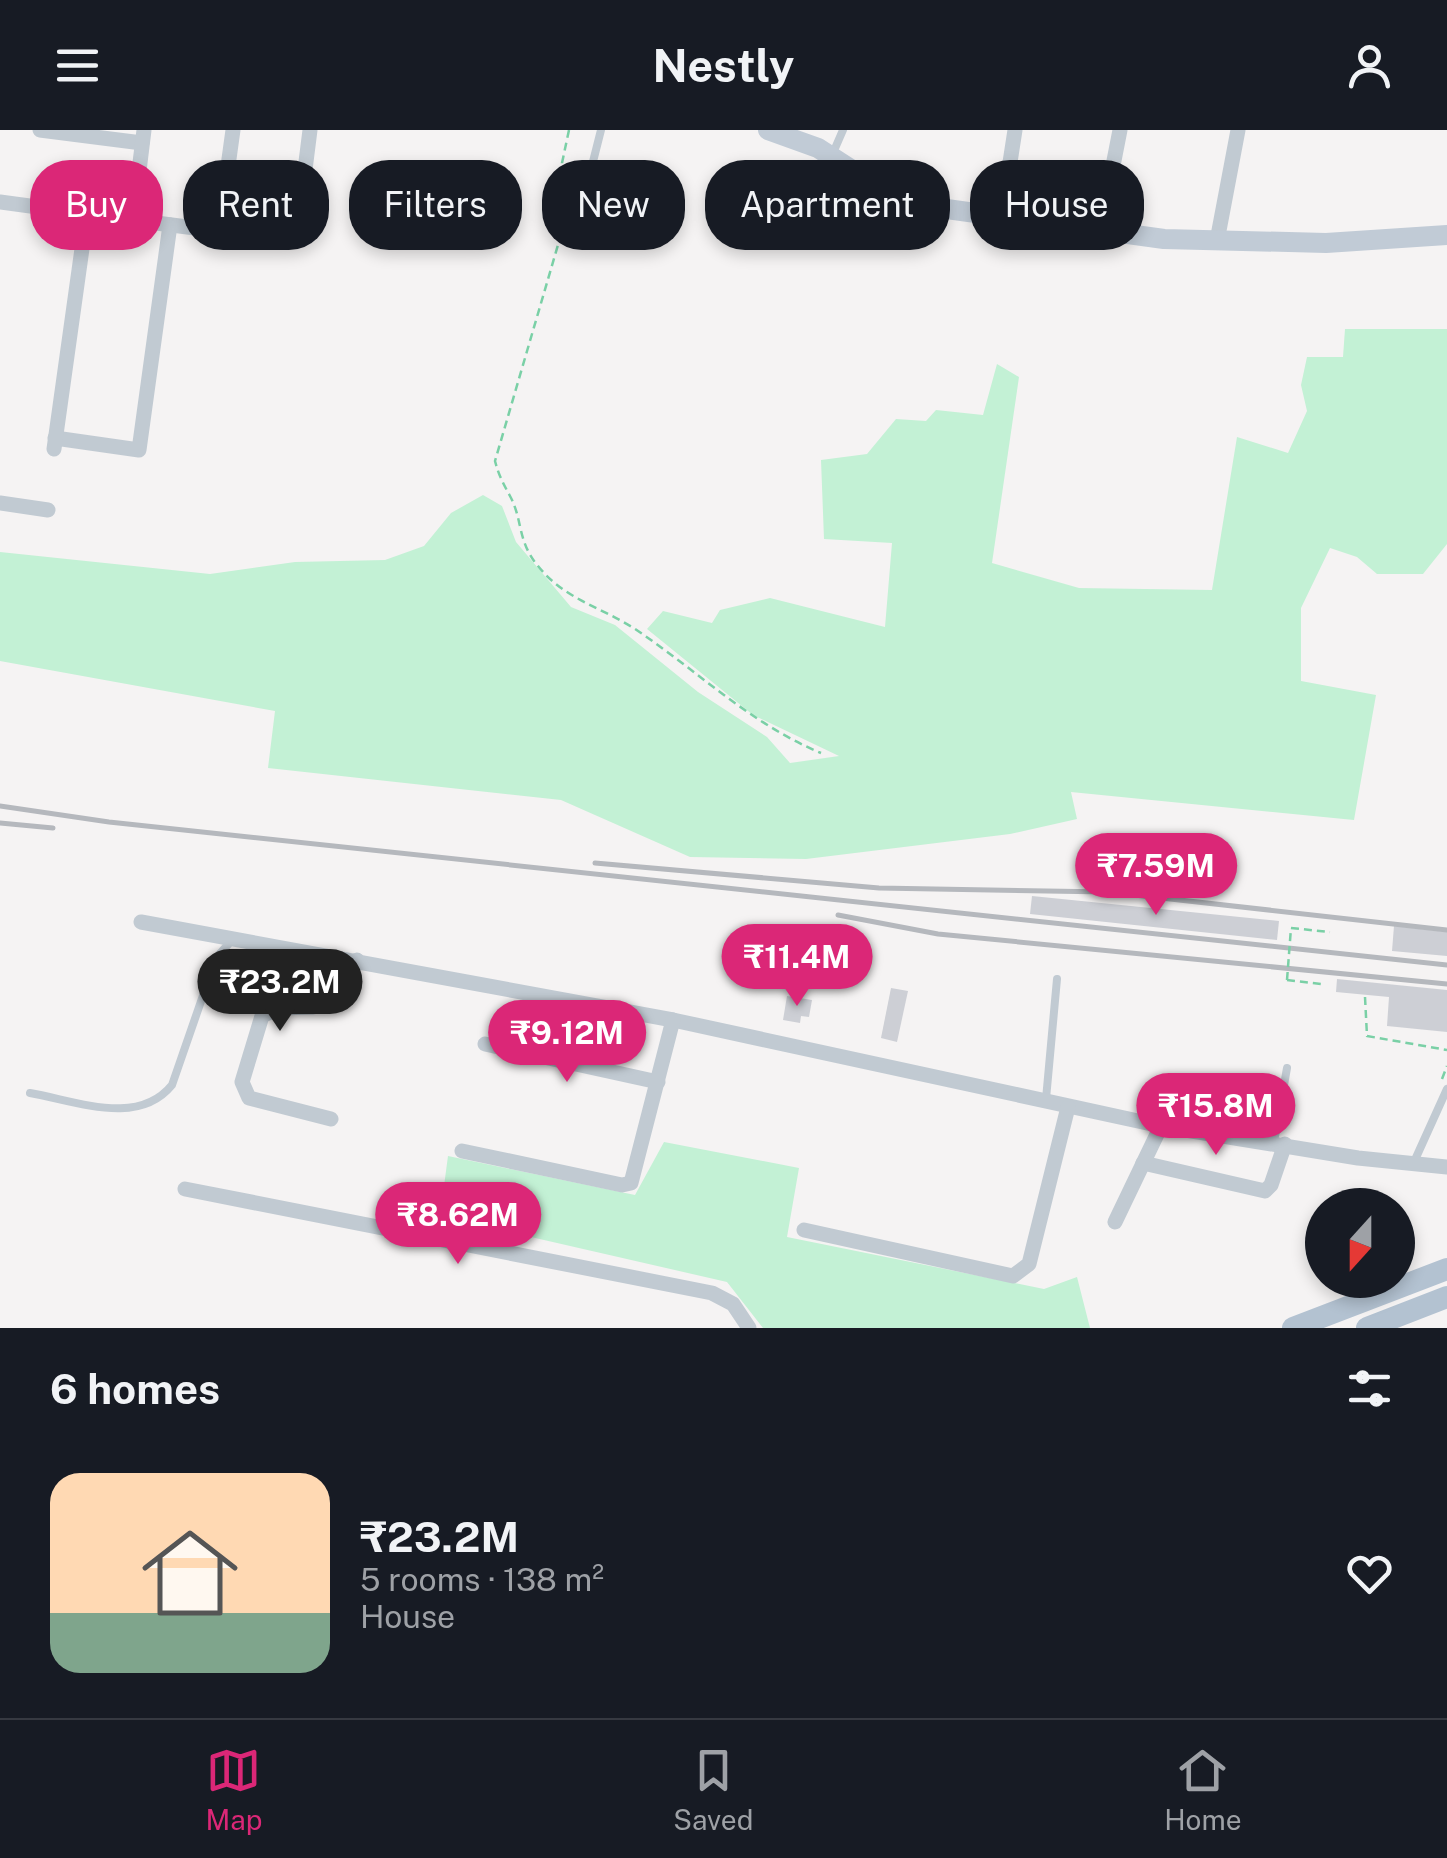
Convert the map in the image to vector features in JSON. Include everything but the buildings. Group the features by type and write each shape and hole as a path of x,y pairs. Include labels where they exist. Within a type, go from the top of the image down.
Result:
{"main road":[{"path":"1293,1328 1447,1269"},
{"path":"1367,1328 1447,1297"}],"street":[{"path":"40,130 143,136"},
{"path":"229,160 233,130"},
{"path":"306,160 310,130"},
{"path":"768,130 832,157 900,202 970,210"},
{"path":"1010,160 1015,130"},
{"path":"1114,160 1120,130"},
{"path":"1217,241 1238,130"},
{"path":"0,202 30,206"},
{"path":"163,223 183,226"},
{"path":"83,250 54,444 139,450 170,224"},
{"path":"1144,235 1326,243 1447,235"},
{"path":"0,503 48,510"},
{"path":"140,922 673,1020 1161,1126 1447,1167"},
{"path":"331,1119 249,1098 242,1082 262,1016 279,1008 313,1007 357,960"},
{"path":"462,1151 622,1186 631,1183 673,1020"},
{"path":"485,1044 658,1082"},
{"path":"804,1230 1013,1276 1022,1274 1029,1264 1068,1108"},
{"path":"1115,1222 1161,1126"},
{"path":"1143,1162 1265,1191 1271,1185 1279,1143"},
{"path":"185,1188 712,1293 734,1304 749,1328"}],"lane":[{"path":"593,160 601,130"},
{"path":"832,157 843,130"},
{"path":"30,1093 136,1110 161,1098 172,1084 216,958 235,937"},
{"path":"1046,1102 1057,979"},
{"path":"1279,1143 1286,1068"},
{"path":"1413,1164 1447,1089"}],"path":[{"path":"569,130 562,163 560,238 495,461 501,485 510,496 519,535 532,559 559,588 630,625 724,699 821,753"},
{"path":"1321,984 1286,980 1291,928 1330,932"},
{"path":"1365,997 1366,1036 1447,1050"}],"green space":[{"path":"1345,329 1447,329 1447,544 1423,574 1377,574 1357,557 1330,548 1301,608 1301,681 1376,695 1354,820 1071,792 1077,819 1010,834 806,859 690,857 561,800 268,768 275,711 0,661 0,552 210,574 295,562 385,560 424,546 451,513 483,495 502,506 516,542 571,607 615,625 698,692 767,737 790,763 839,756 753,715 647,629 663,611 712,623 720,610 770,598 885,627 892,543 824,539 821,460 867,454 896,419 926,421 936,410 983,415 997,364 1019,377 992,563 1079,588 1212,590 1237,437 1288,453 1307,411 1301,385 1307,357 1343,357"},
{"path":"664,1142 799,1168 787,1237 1044,1289 1077,1277 1090,1328 763,1328 727,1282 440,1216 448,1156 635,1195"}],"railway":[{"path":"0,806 109,822 1447,965"},
{"path":"0,823 53,828"},
{"path":"595,863 879,888 1108,892 1447,930"},
{"path":"838,915 938,934 1447,984"}]}
